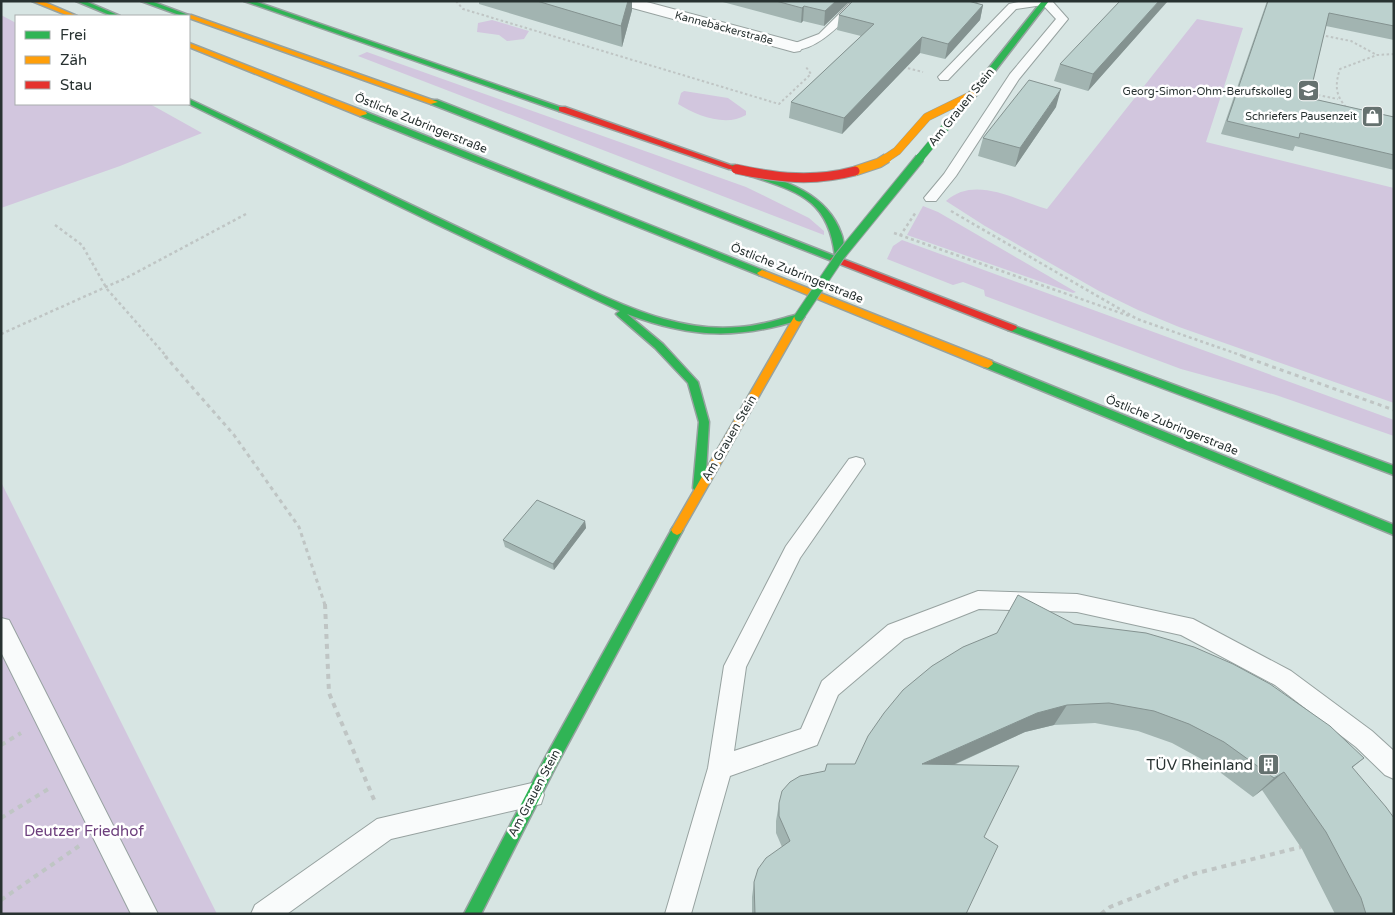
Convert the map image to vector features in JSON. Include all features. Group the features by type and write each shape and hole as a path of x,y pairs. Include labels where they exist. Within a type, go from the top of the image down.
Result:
{"main road":[{"path":"79,1 114,15"},
{"name":"Östliche Zubringerstraße","path":"144,1 185,15"},
{"path":"180,1 393,86"},
{"path":"247,1 805,194 827,210 840,232 840,256"},
{"name":"Am Grauen Stein","path":"472,914 532,795 699,488 799,317 840,256 972,95 1046,1"},
{"path":"30,3 46,15"},
{"path":"30,3 71,15"},
{"name":"Östliche Zubringerstraße","path":"190,17 393,86 1096,360 1394,471"},
{"name":"Östliche Zubringerstraße","path":"190,45 947,347 1394,530"},
{"path":"736,169 780,179 834,178 879,163 897,151 927,117 972,95"},
{"path":"190,101 472,239 596,296 654,320 699,329 729,332 758,329 799,317"},
{"path":"342,118 456,152"},
{"path":"596,296 659,346 693,382 704,422 699,488"}],"street":[{"name":"Kannebäckerstraße","path":"624,1 794,47"}],"lane":[{"path":"944,78 1013,6 1046,1"},
{"name":"Am Grauen Stein","path":"926,201 949,176 1014,77 1062,19 1046,1"},
{"path":"794,47 822,36 853,6"},
{"path":"678,914 720,768 735,666 793,552 856,464"},
{"path":"720,768 809,737 830,688 896,632 978,600 1077,603 1185,626 1283,678 1364,739 1394,767"},
{"path":"1,627 22,674 145,914"},
{"path":"264,914 386,828 532,795"}],"path":[{"path":"456,1 462,9 779,104 811,74 794,47"},
{"path":"1315,34 1351,41 1377,55"},
{"path":"1350,110 1339,100 1334,86 1340,69 1377,55 1394,54"},
{"path":"901,67 944,78"},
{"path":"1300,91 1339,100"},
{"path":"1338,109 1344,105"},
{"path":"900,236 926,201 960,217 1137,319"},
{"path":"1,334 107,289 201,241 246,214"},
{"path":"55,225 82,245 107,289 234,435 299,527 325,606 330,693 386,828"},
{"path":"889,232 1394,410"},
{"path":"1,818 74,773"},
{"path":"1,900 102,830"},
{"path":"1101,914 1110,907 1193,874 1301,847"}],"green space":[{"path":"1,15 15,22 15,105 152,105 202,133 120,166 1,208"},
{"path":"1197,19 1243,28 1206,142 1394,188 1394,403 1179,327 1138,310 1099,291 985,226 946,201 957,194 970,190 982,190 1009,196 1047,209"},
{"path":"492,20 529,31 524,39 507,41 499,35 477,32 478,23"},
{"path":"367,52 746,187 809,218 824,231 824,235 358,56"},
{"path":"684,91 728,98 746,111 746,115 730,120 703,116 678,104 681,93"},
{"path":"923,206 938,212 1076,292 1073,293 907,235"},
{"path":"902,240 1394,420 1394,436 1276,395 1181,369 985,296 984,290 963,282 953,285 887,259 893,246"},
{"name":"Deutzer Friedhof","path":"1,482 217,914 1,914"}],"building":[{"path":"537,1 628,1 621,26"},
{"path":"776,1 836,1 825,11 804,6 802,8"},
{"path":"853,1 968,1 983,5 948,44 922,37 844,118 791,102 874,24 839,15"},
{"path":"1120,1 1159,1 1093,74 1060,64"},
{"path":"1268,1 1394,1 1394,26 1329,13 1309,98 1394,117 1394,155 1300,133 1299,138 1227,121"},
{"path":"1029,80 1061,89 1020,148 983,138"},
{"path":"537,500 585,521 553,564 503,540"},
{"name":"TÜV Rheinland","path":"1018,595 1074,624 1146,633 1194,647 1233,664 1270,684 1330,726 1364,758 1352,767 1394,818 1394,914 1366,914 1361,898 1326,832 1284,772 1274,778 1224,742 1189,724 1154,711 1109,703 1067,705 1037,713 922,764 1019,766 984,837 998,846 966,914 755,914 754,882 758,869 766,858 790,841 779,816 779,803 782,791 790,782 800,776 825,771 827,764 855,764 868,736 903,690 932,666 963,647 997,633"}],"traffic: fast":[{"path":"79,1 114,15"},
{"path":"144,1 185,15"},
{"path":"247,1 562,109"},
{"path":"972,95 1046,1"},
{"path":"799,317 840,256 972,95"},
{"path":"190,101 588,294 633,313 679,326 716,331 740,331 799,317"},
{"path":"434,102 835,259"},
{"path":"363,114 762,273"},
{"path":"732,167 788,186 804,194 819,205 830,218 837,235 840,256"},
{"path":"621,314 659,346 693,382 704,422 699,488"},
{"path":"1012,328 1394,471"},
{"path":"988,364 1394,530"},
{"path":"472,914 550,763 677,530"}],"traffic: slow":[{"path":"35,1 71,15"},
{"path":"190,16 434,102"},
{"path":"190,45 363,114"},
{"path":"855,171 879,163 897,151 927,117 972,95"},
{"path":"762,273 988,364"},
{"path":"677,530 799,317"}],"traffic: jam":[{"path":"562,109 732,167"},
{"path":"736,169 796,178 825,177 855,171"},
{"path":"835,259 1012,328"}],"place":[{"name":"Georg-Simon-Ohm-Berufskolleg","path":"1308,91"},
{"name":"Schriefers Pausenzeit","path":"1373,116"},
{"name":"TÜV Rheinland","path":"1269,765"}]}
